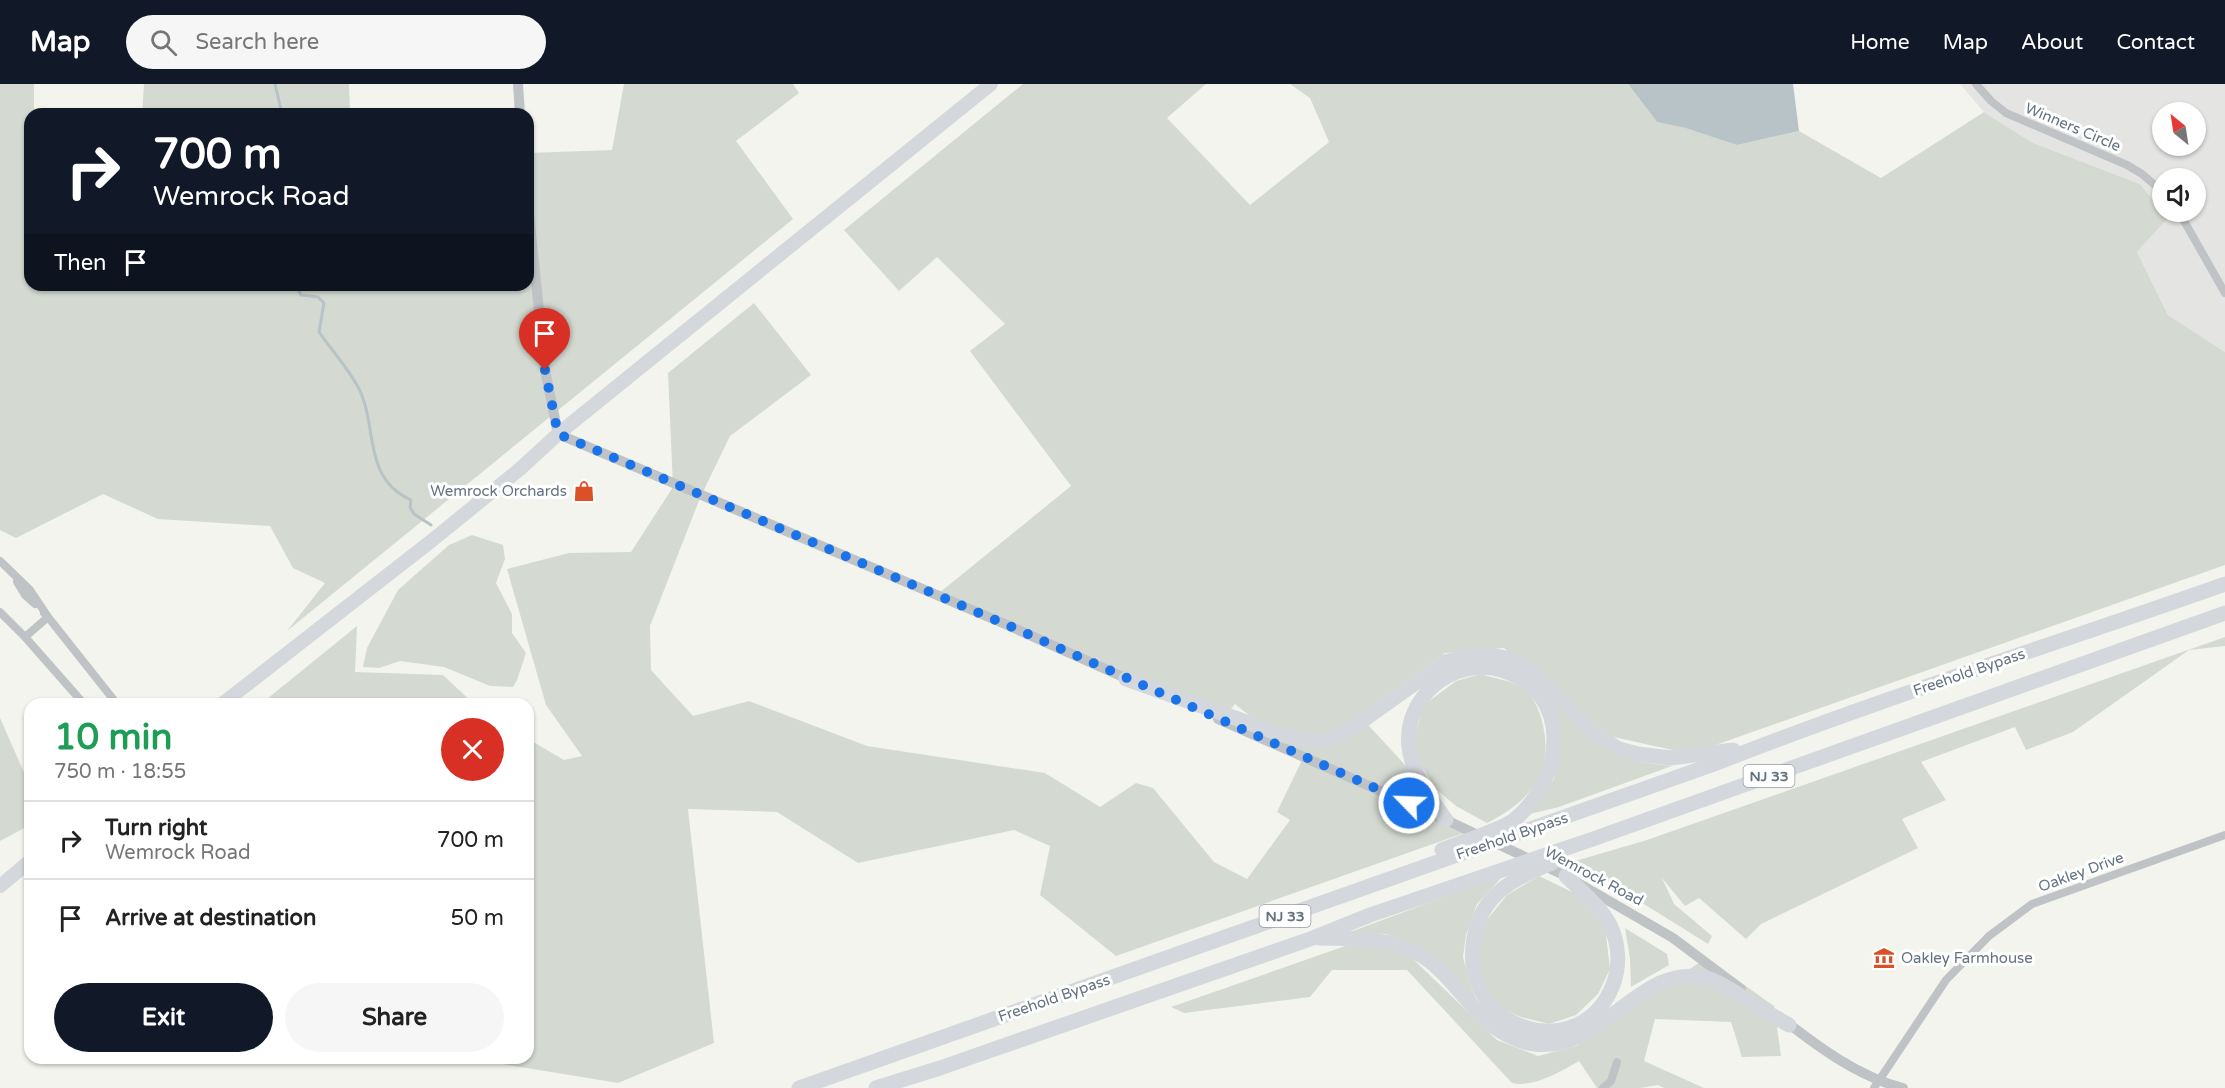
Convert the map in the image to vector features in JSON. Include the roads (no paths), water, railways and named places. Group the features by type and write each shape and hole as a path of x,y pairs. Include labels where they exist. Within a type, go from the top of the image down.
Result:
{"highway":[{"name":"Freehold Bypass","path":"799,1088 1771,742 2225,584"},
{"name":"Freehold Bypass","path":"876,1088 940,1068 1312,938 2225,613"},
{"path":"1126,679 1285,736 1316,742 1344,734 1445,662 1471,655 1491,655 1511,659 1529,669 1595,734 1627,752 1647,756 1689,757 1771,742"},
{"path":"1324,902 1512,822 1529,806 1551,769 1554,739 1551,719 1541,698 1514,675 1489,668 1466,669 1453,673 1430,688 1414,712 1409,729 1410,755 1428,795 1450,822"},
{"path":"1560,873 1599,908 1611,928 1618,959 1614,980 1601,1005 1580,1022 1554,1031 1528,1029 1498,1014 1482,996 1476,980 1472,959 1475,931 1483,912 1498,892 1513,880 1542,867 1751,782"},
{"path":"1312,938 1374,940 1401,946 1418,954 1436,968 1490,1024 1506,1035 1524,1042 1549,1044 1573,1040 1591,1031 1659,983 1678,977 1691,976 1713,980 1789,1025"}],"main road":[{"path":"230,698 437,536 520,469 558,434 991,84"},
{"path":"0,886 24,866"}],"street":[{"path":"518,84 520,108"},
{"name":"Winners Circle","path":"1976,84 2006,113 2127,165 2152,183"},
{"path":"2185,222 2225,292"},
{"path":"534,261 547,386 558,434"},
{"name":"Wemrock Road","path":"558,434 1005,624 1560,873 1673,938 1789,1025 1876,1084 1903,1088"},
{"path":"0,561 30,590 48,617 112,698"},
{"path":"0,612 26,637 79,698"},
{"path":"26,637 48,617"},
{"name":"Oakley Drive","path":"1876,1084 1946,980 1989,936 2032,904 2225,835"},
{"path":"1603,1088 1611,1081 1617,1062"}],"waterway":[{"path":"275,84 281,108"},
{"path":"299,291 301,295 318,297 324,303 319,332 357,385 364,400 378,464 385,478 395,490 411,500 410,507 414,514 431,525"}],"place":[{"name":"Wemrock Orchards","path":"584,491"},
{"name":"Oakley Farmhouse","path":"1884,958"}]}
